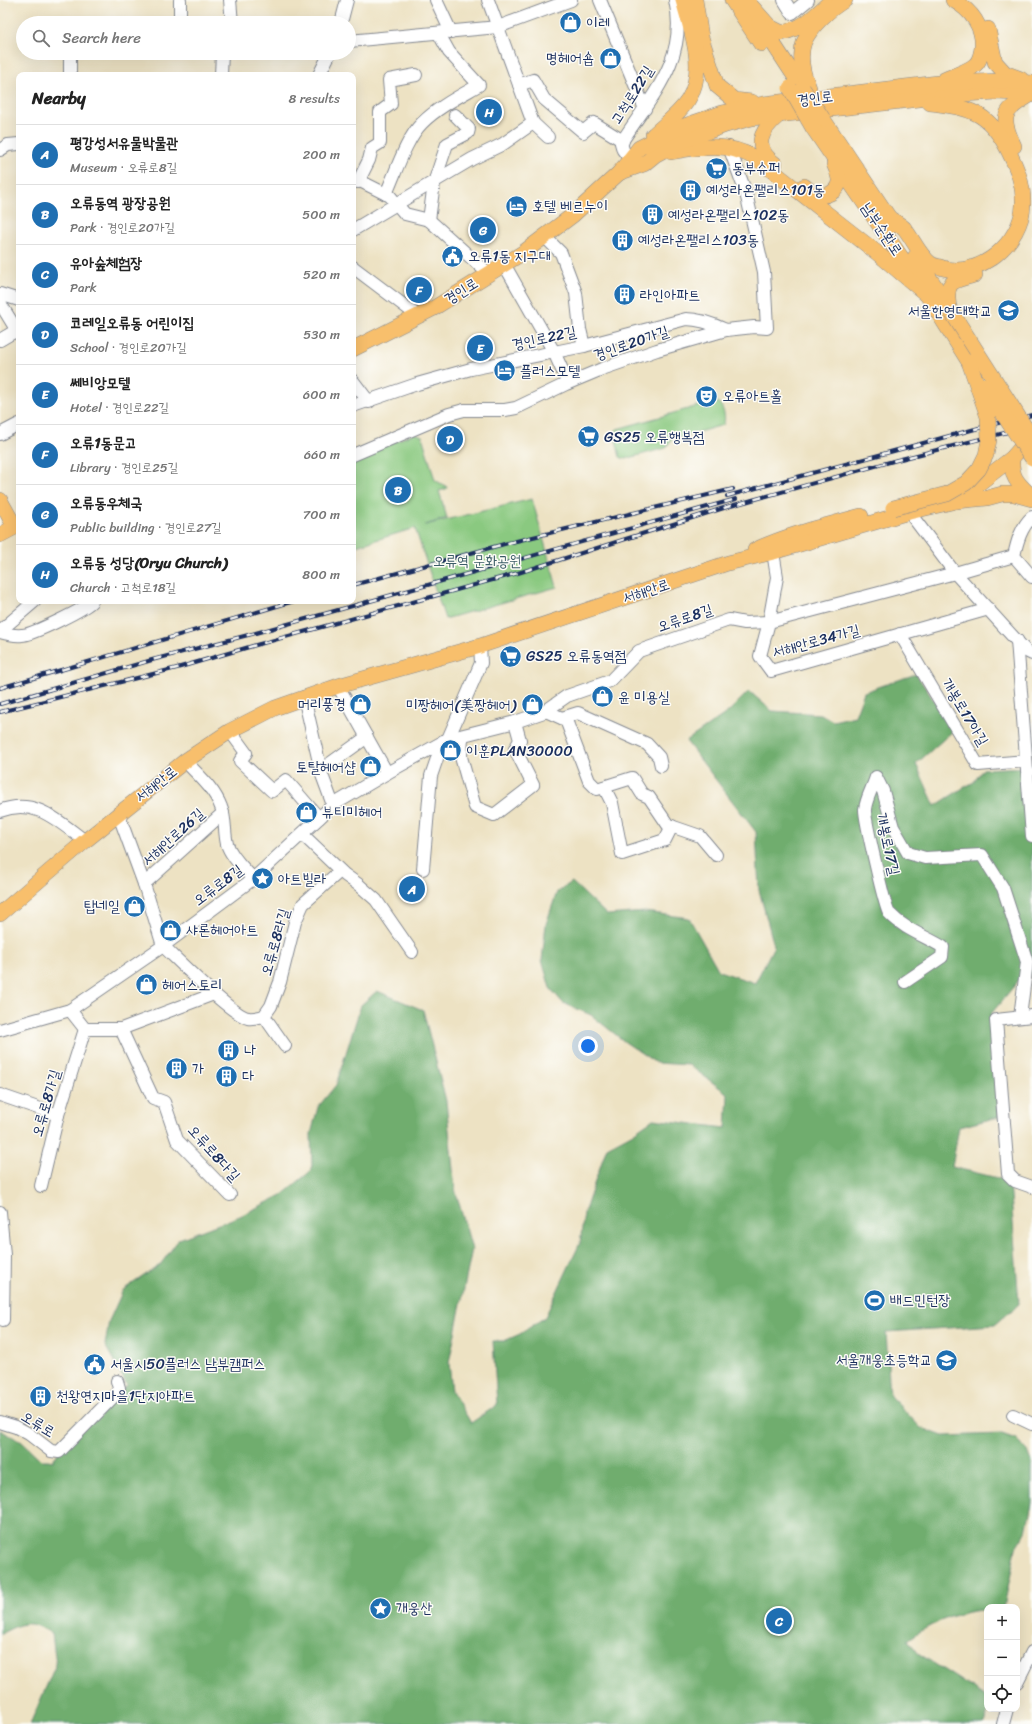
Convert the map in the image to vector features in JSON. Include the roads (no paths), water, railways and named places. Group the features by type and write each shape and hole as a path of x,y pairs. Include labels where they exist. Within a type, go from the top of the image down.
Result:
{"main road":[{"path":"634,153 678,114 689,99 694,84 698,62 695,39 684,0"},
{"path":"694,0 701,37 717,86 734,100 763,104"},
{"path":"737,0 770,27 782,33 794,30 806,24 832,0"},
{"name":"남부순환로","path":"737,0 801,88 832,155 927,295 943,309 969,362 1032,458"},
{"path":"801,88 804,43 811,31 824,17 845,0"},
{"path":"938,83 976,64 981,54 981,33 977,23 970,13 953,0"},
{"path":"943,309 948,289 952,282 994,266 1007,255 1026,222 1030,206 1028,184 1023,165 1007,131 1006,119 1008,110 1032,87 1005,73 995,62 987,24 976,9 965,0"},
{"name":"경인로","path":"356,347 418,316 489,274 546,237 573,215 619,173 634,153 688,124 722,113 763,104 938,83 1004,81 1032,87"},
{"name":"경인로","path":"619,173 644,164 655,155 679,142 726,125 752,118 1032,87"},
{"path":"889,218 903,226 920,253 932,264 949,269 963,270 976,267 991,258 1003,248 1012,236 1020,220 1023,206 1022,186 1016,167 1004,142 991,124 976,113 961,108 910,100"},
{"path":"779,115 768,124 762,133 760,143 763,152 771,161 815,194 824,196 831,193 838,187 839,180 832,155"},
{"name":"남부순환로","path":"818,123 889,218 943,309 1032,438"},
{"path":"655,155 714,146 729,147 743,151 756,158 876,252 927,295"},
{"path":"728,563 773,542 805,531 947,494 966,483 979,469 986,455 989,440 988,417 969,362"},
{"path":"956,501 1012,458 1018,450 1032,444"},
{"path":"1012,458 1014,478 1032,498"},
{"path":"993,472 999,473 1003,477 1005,489 1002,494"},
{"name":"서해안로","path":"0,914 118,813 185,761 230,731 275,708 338,686 480,646 728,563 773,552 909,512 956,501 987,498 1002,494 1014,494 1032,498"},
{"path":"0,500 16,524"},
{"path":"0,535 16,527"}],"street":[{"path":"180,0 180,16"},
{"path":"230,0 231,16"},
{"path":"343,16 347,0"},
{"path":"436,0 451,32"},
{"path":"488,0 533,123 548,136"},
{"path":"356,40 439,34 498,27 571,0"},
{"path":"600,0 644,109"},
{"name":"고척로22길","path":"634,153 623,150 622,143 664,79 677,40 677,10 675,0"},
{"path":"784,0 792,13 808,0"},
{"path":"386,194 407,145 422,123 438,109 479,85 449,52 439,34"},
{"path":"70,60 70,72"},
{"path":"221,72 222,60"},
{"path":"320,72 326,60"},
{"path":"416,75 389,80 391,104 380,112 380,143 372,148 369,160 356,182 390,196 405,214 429,220 489,274"},
{"path":"519,85 533,80 544,99 583,132 594,124 623,141"},
{"path":"429,220 434,183 447,144 468,133 469,130 455,115"},
{"path":"356,228 472,159 503,144 533,123"},
{"path":"0,150 8,145 16,144"},
{"name":"경인로20가길","path":"356,454 449,414 464,410 505,410 516,408 568,383 602,369 705,335 726,330 754,327 767,328 764,272 746,193 729,147"},
{"path":"546,237 561,253 576,293 580,329 584,346"},
{"path":"504,264 554,352 568,383"},
{"path":"356,269 418,316"},
{"path":"0,294 16,299"},
{"path":"0,303 16,329"},
{"name":"경인로22길","path":"356,405 369,402 417,384 471,369 584,346 686,319 695,319 726,330"},
{"path":"0,340 16,333"},
{"path":"356,385 369,402"},
{"path":"0,434 16,426"},
{"path":"909,512 955,573 1026,651 1032,654"},
{"path":"1032,517 1026,523 1016,543 1014,556 1032,577"},
{"name":"서해안로34가길","path":"773,552 777,577 769,622 760,656 771,671 988,609"},
{"name":"오류로8길","path":"0,1030 70,1010 163,946 253,879 333,805 446,740 515,722 546,711 567,696 610,681 639,651 729,620 754,624 769,622 1014,556"},
{"path":"0,632 32,604"},
{"path":"0,632 13,635 24,635 82,610 89,604"},
{"name":"개봉로17아길","path":"900,634 978,765 1026,761"},
{"path":"1017,640 1032,836"},
{"path":"422,869 431,776 481,663 480,646"},
{"path":"338,686 387,773"},
{"path":"304,697 321,770 333,805"},
{"path":"546,711 566,720 589,781 597,789 632,778 642,794 649,797 668,825 700,836 716,855"},
{"path":"562,718 578,713 647,744 659,757 661,766"},
{"path":"462,736 461,757 476,807 494,815 533,784 515,749 520,740 515,722"},
{"path":"230,731 246,753 240,761 272,791 286,780 319,818"},
{"path":"321,770 367,737"},
{"path":"185,761 210,787 223,813 227,844 234,856 253,879"},
{"name":"개봉로17길","path":"905,982 942,957 943,947 902,925 888,911 878,874 864,809 876,777 883,791 893,827 908,853 925,858 982,855 1003,888 1027,962 1026,1017 996,1020 1008,1174 1015,1181 1032,1188"},
{"path":"604,787 612,803 622,854 664,840 672,826"},
{"path":"0,811 25,806 40,809 85,841"},
{"name":"서해안로26길","path":"118,813 144,884 163,946"},
{"name":"서해안로26길","path":"144,884 223,813"},
{"path":"302,834 340,871 376,900 412,952"},
{"name":"오류로8라길","path":"264,1016 271,1006 280,982 295,922 303,904 340,871"},
{"path":"163,946 214,994 239,1014 248,1018 264,1016 285,1046"},
{"path":"70,1010 84,1029 121,1029 214,994"},
{"name":"오류로8가길","path":"41,1186 58,1115 84,1029"},
{"name":"오류로8다길","path":"121,1029 153,1098 164,1102 177,1140 230,1195"},
{"path":"0,1095 58,1115"},
{"path":"0,1212 4,1256 3,1320"},
{"name":"오류로","path":"0,1422 22,1431 41,1442 51,1451 59,1452 64,1449 118,1392 118,1381"},
{"path":"1013,1415 1032,1424"},
{"path":"1020,1676 1032,1652"},
{"path":"1020,1679 1032,1676"},
{"path":"1003,1724 1007,1712"}],"railway":[{"path":"727,496 1032,415"},
{"path":"0,712 177,668 518,573 727,507 897,460 1032,426"},
{"path":"356,584 508,543 733,489"},
{"path":"0,704 152,660 252,634 736,499"},
{"path":"0,688 284,604"}],"place":[{"name":"이레","path":"570,23"},
{"name":"명헤어숍","path":"610,58"},
{"name":"오류동 성당(Oryu Church)","path":"489,112"},
{"name":"동부슈퍼","path":"716,168"},
{"name":"예성라온팰리스101동","path":"691,190"},
{"name":"호텔 베르누이","path":"516,206"},
{"name":"예성라온팰리스102동","path":"653,215"},
{"name":"오류동우체국","path":"483,230"},
{"name":"예성라온팰리스103동","path":"622,240"},
{"name":"오류1동 지구대","path":"453,256"},
{"name":"오류1동문고","path":"419,290"},
{"name":"라인아파트","path":"624,295"},
{"name":"서울한영대학교","path":"1008,311"},
{"name":"쎄비앙모텔","path":"480,348"},
{"name":"플러스모텔","path":"504,371"},
{"name":"오류아트홀","path":"707,396"},
{"name":"GS25 오류행복점","path":"588,437"},
{"name":"코레일오류동 어린이집","path":"450,439"},
{"name":"오류동역 광장공원","path":"398,490"},
{"name":"GS25 오류동역점","path":"510,656"},
{"name":"윤 미용실","path":"602,697"},
{"name":"머리풍경","path":"361,704"},
{"name":"미짱헤어(美짱헤어)","path":"532,705"},
{"name":"이훈PLAN30000","path":"450,751"},
{"name":"토탈헤어샵","path":"371,767"},
{"name":"뷰티미헤어","path":"306,812"},
{"name":"아트빌라","path":"263,879"},
{"name":"평강성서유물박물관","path":"412,889"},
{"name":"탑네일","path":"135,906"},
{"name":"샤론헤어아트","path":"171,930"},
{"name":"헤어스토리","path":"146,985"},
{"name":"나","path":"229,1050"},
{"name":"가","path":"177,1069"},
{"name":"다","path":"227,1076"},
{"name":"배드민턴장","path":"874,1300"},
{"name":"서울개웅초등학교","path":"947,1360"},
{"name":"서울시50플러스 남부캠퍼스","path":"95,1364"},
{"name":"천왕연지마을1단지아파트","path":"40,1396"},
{"name":"개웅산","path":"381,1608"},
{"name":"유아숲체험장","path":"779,1621"}],"park label":[{"name":"오류역 문화공원","path":"477,561"}]}
